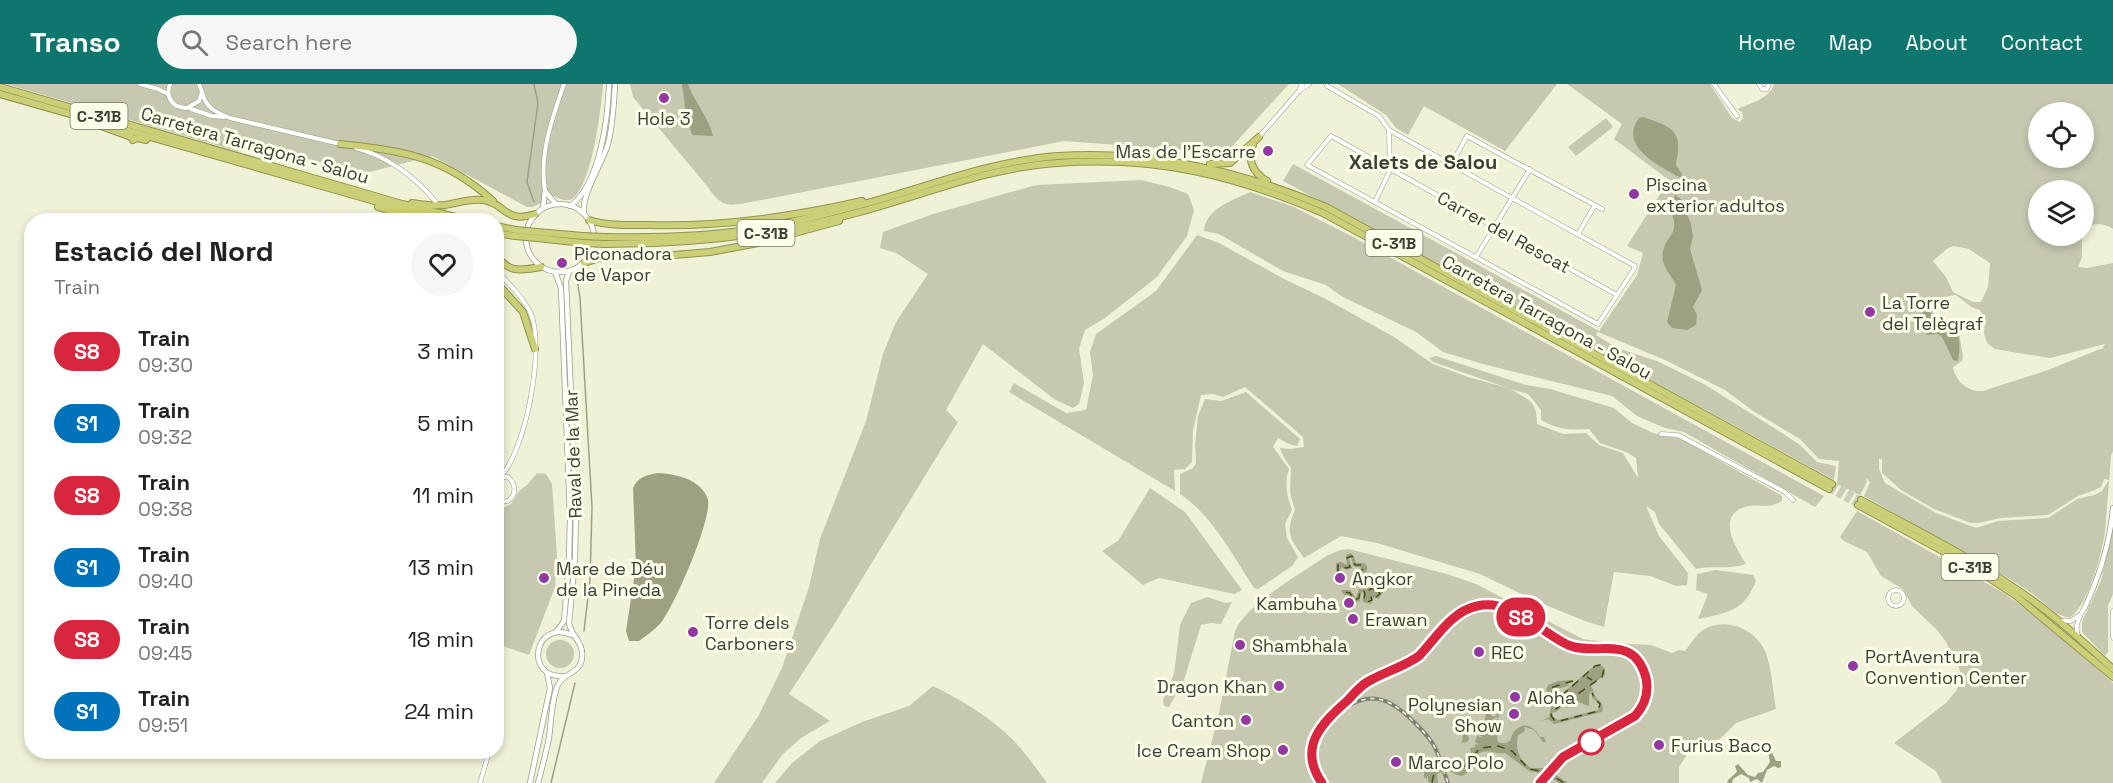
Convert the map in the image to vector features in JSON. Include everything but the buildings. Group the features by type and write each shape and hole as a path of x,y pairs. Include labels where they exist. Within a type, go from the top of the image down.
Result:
{"highway":[{"name":"Carretera Tarragona - Salou","path":"0,87 418,213"},
{"name":"Carretera Tarragona - Salou","path":"0,94 159,140 439,213"},
{"path":"1168,161 1180,159 1217,165 1226,164 1239,156 1259,137"},
{"path":"1259,137 1251,151 1255,171 1261,177 1287,190"},
{"path":"340,144 396,150 432,161 471,182 507,213"},
{"name":"Carretera Tarragona - Salou","path":"515,233 605,241 660,244 757,235 861,212 973,178 1022,167 1093,161 1179,168 1251,185 1323,213 1830,487 1326,207 1287,190 1220,170 1140,156 1057,156 970,172 842,210 755,229 605,241"},
{"path":"337,188 397,213"},
{"path":"337,188 427,205 482,199 516,217 535,214"},
{"path":"586,217 605,225 675,226 744,221 809,212 915,188"},
{"path":"584,263 599,258 710,252 758,243 862,215 922,193"},
{"path":"378,207 402,213"},
{"name":"C-31B","path":"504,229 515,233"},
{"name":"C-31B","path":"504,233 515,233"},
{"path":"504,263 513,269 541,267"},
{"path":"504,291 523,312 535,349"},
{"name":"C-31B","path":"2112,667 2013,586 1975,563 1859,503 1972,567 2015,595 2113,676"}],"street":[{"path":"140,84 168,94 173,104 212,116 230,118 370,152 390,161 410,176 436,202"},
{"path":"168,94 170,84"},
{"path":"200,84 208,108 230,118"},
{"path":"543,208 543,158 564,84"},
{"path":"570,206 582,193 597,160 606,125 609,84"},
{"path":"586,217 570,206 556,204 543,208 535,214 528,225 525,242 531,258 541,267 555,273 569,272 584,263 591,252 594,232 586,217 584,200 608,145 614,111 615,84"},
{"path":"1299,91 1302,84"},
{"path":"1259,137 1299,91 1309,84"},
{"path":"1319,84 1326,85 1379,116 1389,130 1635,267 1598,324 1374,202 1390,170 1389,130"},
{"path":"1714,84 1737,116"},
{"path":"1759,84 1762,89 1767,89 1769,84"},
{"path":"187,108 199,101 202,92"},
{"name":"Carrer del Rescat","path":"1374,202 1307,165 1331,136 1617,295"},
{"path":"1451,165 1467,136 1602,209"},
{"path":"1476,257 1530,169"},
{"path":"544,191 556,204"},
{"path":"1578,234 1595,205"},
{"name":"Raval de la Mar","path":"538,783 557,687 565,676 578,668 582,659 582,649 569,623 576,560 576,507 566,288 569,272"},
{"name":"Raval de la Mar","path":"530,783 550,688 548,673 539,661 538,649 546,636 556,632 564,621 569,561 570,516 562,304 560,283 555,273"},
{"path":"504,280 530,311 534,325 535,349 533,385 526,418 511,462 511,480 515,489 513,496 504,501"},
{"path":"1661,434 1678,435 1785,492 1793,500"},
{"path":"504,470 511,462"},
{"path":"504,478 511,480"},
{"path":"2082,641 2076,630 2105,556 2113,508"},
{"path":"1895,590 1902,592 1904,597 1903,602 1897,606 1890,605 1887,599 1890,592 1895,590"},
{"path":"2057,620 2071,621 2085,607"},
{"path":"2113,611 2113,638"},
{"path":"556,632 565,632 574,636"},
{"path":"548,673 565,676"},
{"path":"480,783 487,759"}],"shaded area":[{"path":"6,84 603,84 603,86 590,164 579,191 570,200 554,196 533,207 527,207 432,156 362,174 279,151 237,151"},
{"path":"630,84 1289,84 1226,153 1064,141 730,205 713,195 633,97"},
{"path":"682,84 688,84 713,136 692,135 686,115"},
{"path":"1338,84 1557,84 1505,151 1424,106 1408,135 1396,128 1386,115"},
{"path":"1567,84 1710,84 1732,118 1740,122 1743,118 1742,112 1737,109 1764,97 1774,84 2113,84 2113,229 2094,225 2094,180 2028,180 2028,246 2082,246 2082,257 2078,267 2087,268 2113,263 2113,451 2105,532 2093,579 2076,612 2069,618 2057,614 2033,594 2008,578 1864,496 1870,482 1866,478 1867,482 1860,495 1837,484 1839,461 1819,459 1800,439 1753,411 1725,390 1665,360 1598,332 1596,335 1617,348 1657,361 1704,384 1800,445 1817,462 1836,466 1834,480 1590,347 1594,338 1589,345 1283,181 1293,164 1599,331 1637,275 1643,253 1627,246 1669,180 1614,139 1622,124","holes":["1954,246 1969,249 1990,263 1988,287 1981,302 1973,302 1953,292 1946,277 1933,261 1948,248","1955,295 1980,310 1985,321 1984,334 1987,343 1995,349 2050,358 2105,344 2103,348 2048,370 1983,391 1973,390 1960,382 1953,367 1962,361 1963,357 1958,326 1951,320 1937,320 1933,312 1934,302 1939,298","1879,459 1882,460 1882,473 1901,490 1934,509 1971,523 2000,518 2048,515 2078,496 2101,487 2104,479 2109,480 2102,491 2077,499 2048,518 1998,521 1976,528 1936,513 1885,483 1879,469"]},
{"path":"1644,117 1663,124 1673,131 1678,143 1676,165 1682,174 1681,178 1662,168 1637,146 1634,128 1639,118"},
{"path":"1606,118 1613,127 1576,156 1568,147"},
{"path":"1141,180 1188,194 1194,210 1187,236 1157,277 1105,318 1085,330 1079,349 1084,383 1079,404 1073,408 1054,399 983,344 946,410 958,422 789,694 830,721 801,738 782,755 762,783 714,783 759,715 782,668 809,587 820,539 866,421 883,354 896,322 928,274 896,253 880,248 883,232 933,214 1036,185"},
{"path":"1250,192 1294,207 1353,237 1824,496 1815,507 1684,432 1665,428 1637,416 1612,396 1443,352 1416,332 1341,296 1326,285 1283,271 1219,234 1204,231 1206,223 1215,211"},
{"path":"1675,195 1681,199 1691,224 1693,236 1690,249 1702,290 1693,307 1697,315 1696,325 1687,330 1672,328 1667,322 1676,285 1662,257 1665,245 1674,228 1671,205"},
{"path":"1197,235 1219,243 1324,298 1394,337 1433,364 1508,388 1433,362 1429,358 1436,356 1526,385 1550,389 1614,408 1632,423 1653,433 1681,439 1782,496 1782,501 1769,506 1749,506 1732,515 1730,530 1746,564 1696,569 1659,524 1655,512 1646,506 1659,536 1688,573 1687,585 1676,586 1650,576 1614,572 1604,627 1536,601 1480,574 1377,543 1341,536 1304,558 1290,536 1290,525 1295,510 1290,493 1291,468 1280,448 1304,447 1303,437 1245,387 1223,397 1213,394 1201,395 1193,430 1192,462 1185,469 1174,470 1175,491 1009,392 1014,383 1066,413 1086,410 1093,375 1090,352 1096,334 1156,291","holes":["1511,389 1528,394 1541,410 1541,420 1564,429 1589,429 1600,443 1636,458 1638,478 1623,453 1599,445 1586,433 1563,434 1537,424 1534,406"]},
{"path":"1926,310 1929,310 1935,320 1951,321 1954,324 1959,339 1958,361 1953,360 1942,337 1938,334 1927,335 1919,318"},
{"path":"1246,392 1300,439 1297,446 1278,438 1273,447 1289,469 1287,490 1292,510 1285,524 1287,538 1298,557 1292,566 1258,589 1254,588 1203,513 1180,494 1180,474 1193,468 1196,463 1198,416 1205,399 1221,401"},
{"path":"537,473 546,474 552,484 557,556 555,587 529,655 504,646 504,508 511,504 519,491"},
{"path":"658,473 680,476 694,482 705,493 708,510 691,563 666,615 658,626 639,641 629,641 626,631 636,566 633,488 643,477"},
{"path":"1150,488 1185,512 1242,590 1234,594 1159,578 1143,585 1102,551 1118,541"},
{"path":"1857,511 2004,593 2042,621 2113,683 2113,783 1942,783 1936,771 1894,743 1946,703 1962,679 1946,642 1912,606 1903,589 1881,576 1867,552 1840,537"},
{"path":"2113,525 2113,594 2108,606 2108,652 2105,656 2082,632 2082,622 2101,581"},
{"path":"1349,549 1447,574 1476,584 1583,639 1651,645 1672,653 1679,650 1685,651 1699,633 1708,627 1728,624 1737,626 1755,637 1766,653 1776,709 1736,723 1720,739 1691,748 1679,767 1679,783 1201,783 1219,713 1235,631 1241,620 1262,600 1289,580 1326,556"},
{"path":"1350,553 1354,556 1356,563 1364,563 1367,566 1367,571 1363,574 1359,572 1358,575 1365,578 1371,577 1383,592 1379,599 1374,597 1371,604 1363,602 1363,592 1360,601 1354,603 1349,595 1344,595 1341,590 1350,590 1356,598 1359,589 1373,587 1370,583 1365,584 1354,577 1354,570 1362,568 1353,566 1351,557 1349,559 1352,568 1347,570 1341,567 1340,572 1336,573 1336,563 1341,562 1347,565 1346,555"},
{"path":"1716,570 1753,575 1756,581 1746,599 1734,609 1698,619 1708,594 1696,590 1697,574"},
{"path":"1207,597 1226,603 1232,602 1221,624 1201,625 1184,680 1169,707 1164,706 1163,700 1174,674 1180,625 1191,603"},
{"path":"560,640 570,644 574,654 570,664 560,668 550,664 546,654 550,644"},
{"path":"1600,664 1605,669 1605,675 1591,685 1596,698 1601,702 1602,712 1554,724 1548,719 1541,721 1549,717 1552,702 1546,690 1548,685 1558,681 1572,680 1573,682 1566,684 1570,685 1552,691 1555,696 1559,696 1594,666","holes":["1591,691 1593,699 1600,704 1598,710 1558,720 1553,717 1552,713 1563,706 1568,708 1575,701 1589,706"]},
{"path":"933,686 994,723 1021,749 1047,783 775,783 792,763 820,741 862,722 909,706"},
{"path":"1484,707 1488,709 1492,717 1497,715 1494,709 1496,708 1499,714 1496,730 1498,742 1508,742 1516,729 1524,726 1531,727 1534,729 1540,737 1544,737 1546,742 1543,742 1534,730 1525,727 1517,740 1521,758 1531,768 1546,768 1568,783 1559,783 1545,774 1529,771 1505,753 1487,751 1477,755 1464,775 1459,776 1447,770 1437,774 1438,783 1428,782 1428,774 1427,779 1424,777 1424,764 1434,768 1447,765 1459,766 1471,752 1470,748 1475,747 1475,744 1479,745 1475,742 1477,736 1485,738 1477,732 1471,733 1470,730 1466,731 1469,739 1462,743 1464,724 1472,720 1491,736 1494,735 1494,725 1498,717 1493,719"},
{"path":"1768,743 1771,744 1769,746 1776,761 1781,761 1781,767 1774,766 1767,770 1762,783 1757,779 1750,782 1749,778 1741,774 1733,779 1732,783 1727,783 1737,772 1735,766 1738,764 1748,775 1755,777 1758,773 1763,772 1770,762 1767,747 1764,747"}],"waterway":[{"path":"534,84 538,103 527,182 534,202"},
{"path":"577,279 592,507 590,580 584,631"},
{"path":"551,783 575,683"},
{"path":"1488,715 1492,726 1490,729 1486,725 1488,715"}],"ferry route":[{"path":"1338,572 1338,565 1350,567 1347,558 1352,556 1355,565 1362,565 1364,568 1357,571 1355,575 1364,581 1371,581 1380,594 1376,597 1371,588 1369,591 1372,600 1367,602 1364,599 1364,591 1360,591 1359,598 1355,600 1343,589"},
{"path":"1573,681 1553,687 1550,691 1555,698 1560,697 1595,666 1600,665 1604,669 1602,677 1553,711 1551,715 1554,720 1560,721 1598,711 1600,704 1592,693"},
{"path":"1587,677 1592,680"},
{"path":"1432,783 1433,776 1442,768 1462,769 1480,748 1498,746 1512,751 1529,769 1546,772 1564,783"}],"tunnel":[{"path":"439,205 446,213"},
{"path":"1832,484 1861,500"},
{"path":"1829,489 1858,505"}],"railway":[{"path":"1342,704 1370,680 1419,656 1454,618 1471,607 1481,605 1493,605 1515,612 1557,639 1576,647 1620,650 1629,654 1641,665 1646,678 1646,695 1640,709 1630,720 1563,757 1540,783"},
{"path":"1345,708 1355,702 1374,699 1383,700 1399,709 1427,735 1433,744 1448,783"},
{"path":"1322,783 1313,763 1313,744 1322,726 1336,710"}],"train":[{"name":"S8","path":"1322,783 1313,765 1312,749 1317,733 1325,720 1365,683 1419,656 1460,613 1484,604 1509,610 1573,647 1588,649 1610,647 1628,653 1645,674 1647,691 1638,713 1630,720 1563,757 1540,783"}],"place":[{"name":"Hole 3","path":"664,98"},
{"name":"Mas de l'Escarre","path":"1268,151"},
{"name":"Piscina exterior adultos","path":"1634,194"},
{"name":"Piconadora de Vapor","path":"562,263"},
{"name":"La Torre del Telègraf","path":"1870,312"},
{"name":"Mare de Déu de la Pineda","path":"544,578"},
{"name":"Angkor","path":"1340,578"},
{"name":"Kambuha","path":"1349,603"},
{"name":"Erawan","path":"1353,619"},
{"name":"Torre dels Carboners","path":"693,632"},
{"name":"Shambhala","path":"1240,645"},
{"name":"REC","path":"1479,652"},
{"name":"PortAventura Convention Center","path":"1853,666"},
{"name":"Dragon Khan","path":"1279,686"},
{"name":"Aloha","path":"1515,697"},
{"name":"Polynesian Show","path":"1514,714"},
{"name":"Canton","path":"1246,720"},
{"name":"Furius Baco","path":"1659,745"},
{"name":"Ice Cream Shop","path":"1283,750"},
{"name":"Marco Polo","path":"1396,762"}],"district":[{"name":"Xalets de Salou","path":"1423,162"}]}
